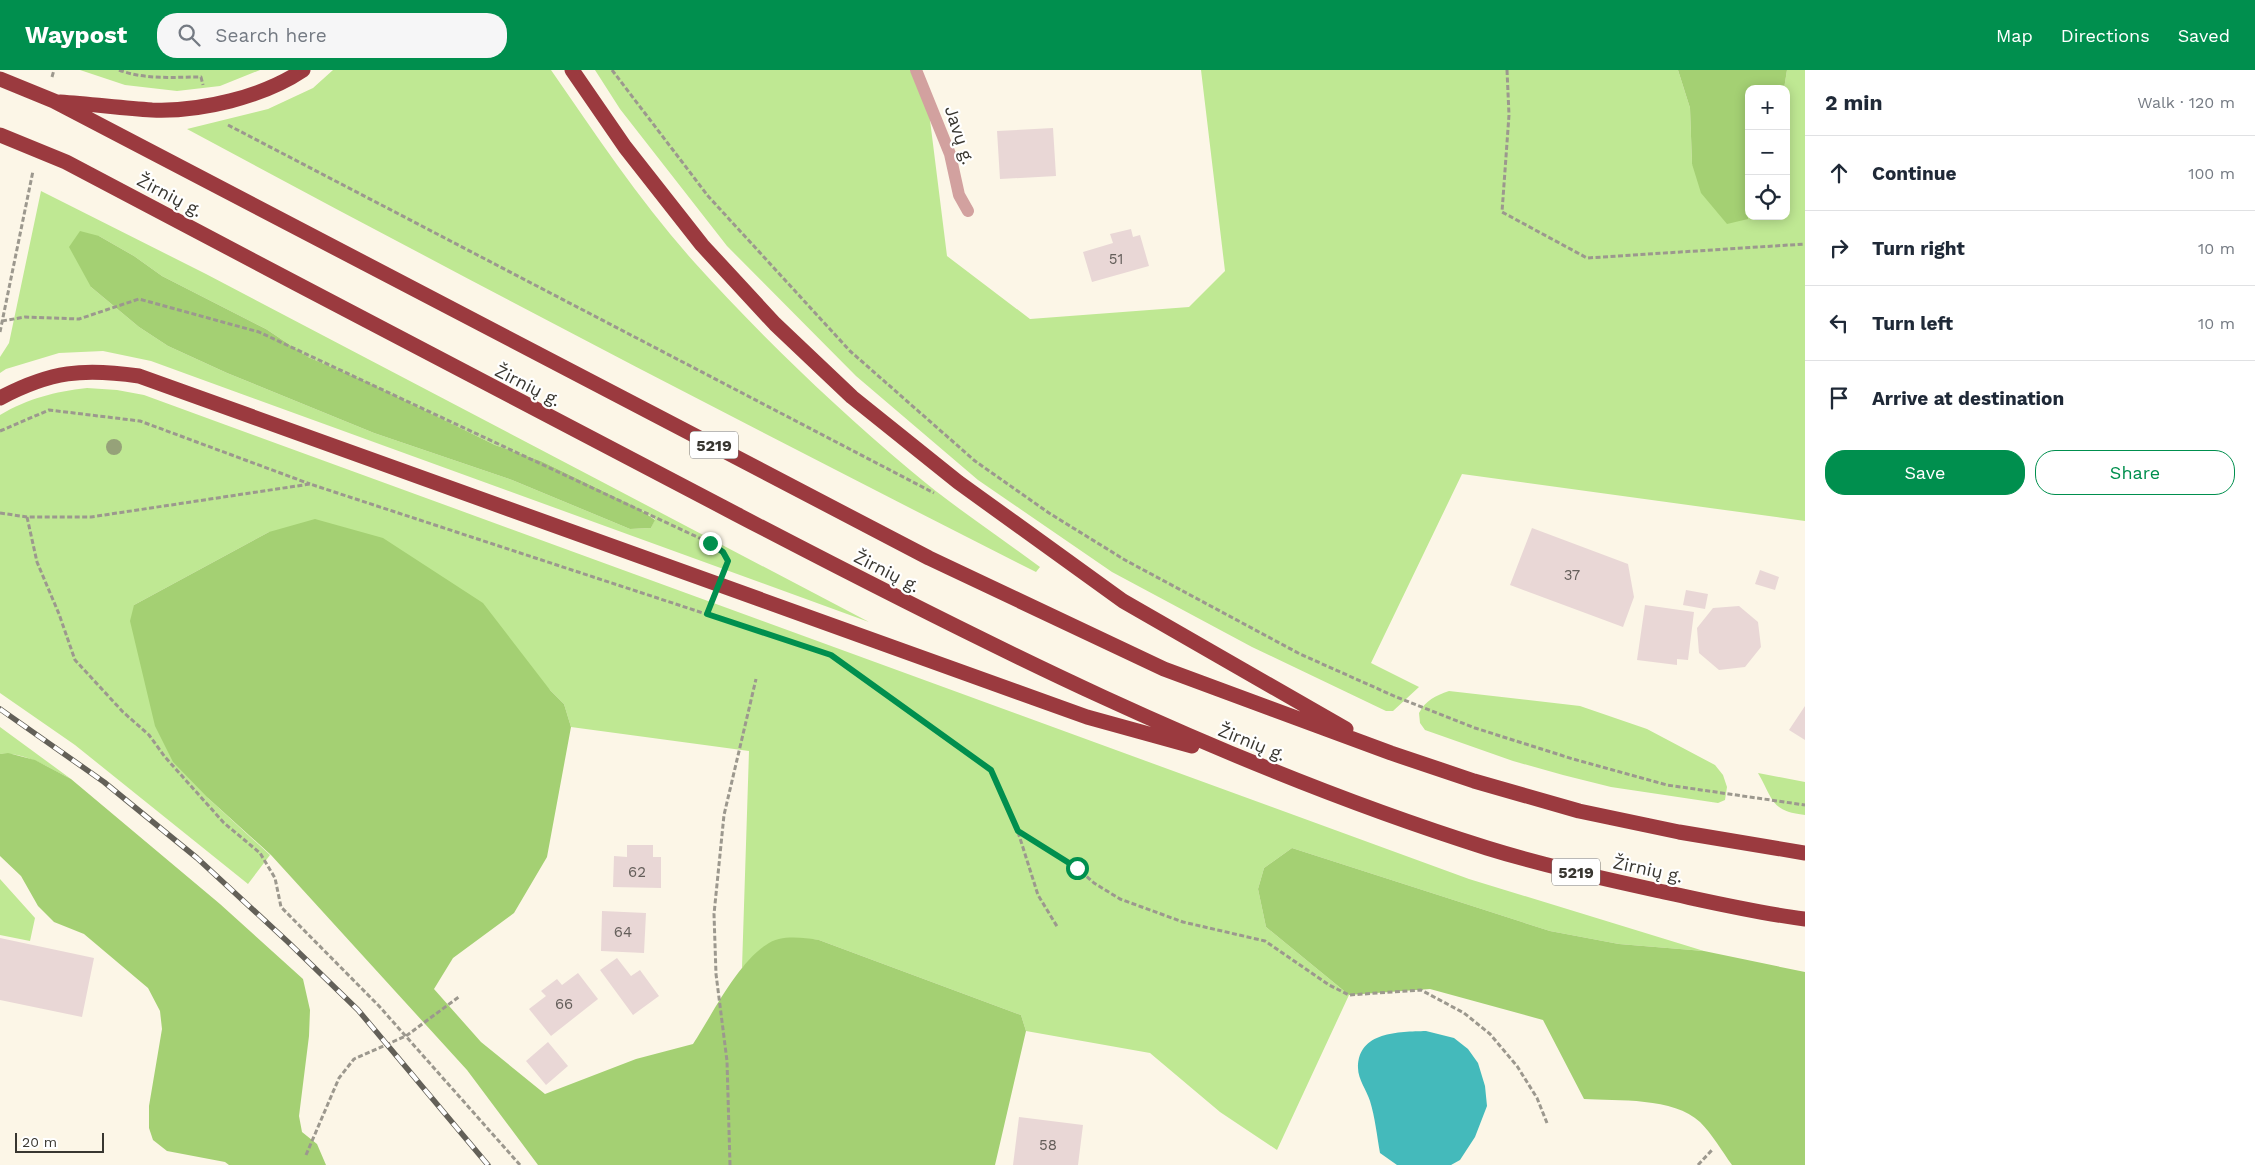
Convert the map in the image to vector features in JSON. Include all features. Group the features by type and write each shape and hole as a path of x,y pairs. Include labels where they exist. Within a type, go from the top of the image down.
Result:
{"highway":[{"path":"54,101 154,110 210,106 254,94 303,70"},
{"path":"572,70 625,147 702,245 774,324 852,397 958,482 1123,601 1255,679 1391,754"},
{"name":"Žirnių g.","path":"0,79 54,101 929,558 1164,669 1391,754 1474,781 1579,811 1680,832 1805,853"},
{"name":"Žirnių g.","path":"0,135 66,162 885,592 1103,699 1245,761 1386,814 1492,850 1593,877 1771,914 1805,919"},
{"path":"0,398 24,385 62,374 102,371 140,376 1087,717 1245,761"},
{"path":"1771,914 1805,925"}],"street":[{"name":"Javų g.","path":"916,70 950,154 959,195 968,211"}],"path":[{"path":"52,80 54,70"},
{"path":"119,70 129,74 154,77 201,77 210,106 223,122 933,494 958,482 974,461"},
{"path":"612,70 708,196 850,352 974,461 1049,513 1134,565 1300,654 1416,705 1475,728 1564,756 1667,785 1805,805"},
{"path":"1507,70 1509,115 1502,212 1587,258 1805,244"},
{"path":"0,332 34,167"},
{"path":"2,321 25,317 79,319 139,299 259,332 710,543 723,552 728,561 707,614"},
{"path":"0,431 49,410 140,421 310,484 831,655 991,770 1018,831 1038,895 1058,928"},
{"path":"0,513 26,517 91,516 310,484"},
{"path":"26,517 37,562 59,614 75,660 123,712 149,735 165,757 224,823 260,853 274,878 281,907 379,1006 520,1165"},
{"path":"730,1165 727,1061 716,974 714,914 724,815 756,679"},
{"path":"1018,831 1077,868 1094,883 1120,899 1183,922 1265,941 1329,985 1349,995 1421,990 1464,1013 1490,1034 1517,1066 1537,1098 1547,1123"},
{"path":"306,1155 340,1078 354,1059 406,1036 460,996"},
{"path":"1698,1165 1712,1150"}],"green space":[{"path":"80,70 260,70 220,86 177,91 125,85"},
{"path":"333,70 551,70 656,217 746,318 826,396 910,470 958,508 1040,567 1036,572 823,463 504,298 187,129 268,109 313,88"},
{"path":"595,70 910,70 929,112 947,256 1030,319 1189,307 1225,271 1201,70 1678,70 1690,108 1692,164 1745,217 1745,220 1790,220 1790,85 1785,85 1787,70 1805,70 1805,521 1462,474 1371,663 1419,687 1393,711 1386,711 1252,647 1112,572 978,480 856,376 727,246 620,109"},
{"path":"1678,70 1787,70 1785,85 1745,85 1745,220 1727,224 1701,193 1692,164 1690,108"},
{"path":"41,191 206,274 869,622 151,361 103,351 59,353 6,369 0,373 0,357 9,343","holes":["99,236 134,256 162,276 266,329 308,357 369,383 495,445 541,461 638,508 655,519 651,528 630,529 512,480 374,433 227,373 168,346 139,327 91,287"]},
{"path":"80,231 99,236 134,256 162,276 266,329 308,357 369,383 495,445 541,461 638,508 655,520 651,528 630,529 512,480 374,433 227,373 168,346 139,327 91,287 69,247"},
{"path":"87,388 117,390 144,395 1469,879 1704,951 1619,944 1550,931 1292,848 1264,868 1258,889 1266,927 1349,995 1277,1150 1220,1112 1150,1053 1026,1031 1021,1015 819,940 793,938 776,941 768,945 742,968 749,751 571,727 564,704 550,690 269,532 134,605 208,798 270,855 248,884 75,745 0,693 0,415 21,404 42,397"},
{"path":"315,519 383,538 483,603 550,690 564,704 571,727 547,857 514,913 453,958 434,989 481,1042 545,1094 636,1059 693,1044 735,977 755,954 766,945 778,939 806,938 819,940 1021,1015 1026,1031 995,1165 538,1165 467,1070 271,855 208,798 173,762 155,726 130,621 134,605 269,532"},
{"path":"1449,691 1580,706 1647,729 1715,765 1723,775 1727,787 1725,800 1718,803 1611,787 1513,761 1425,730 1420,723 1419,713 1431,699"},
{"path":"0,727 71,779 28,758 0,754"},
{"path":"8,753 35,760 71,779 220,904 303,979 310,1010 309,1036 299,1116 302,1132 317,1144 326,1165 229,1165 225,1162 167,1151 153,1140 149,1128 149,1106 162,1029 160,1011 148,988 84,934 54,922 38,906 21,876 0,856 0,754"},
{"path":"1758,773 1805,782 1805,815 1786,811 1779,807 1771,798"},
{"path":"1292,848 1550,931 1619,944 1704,951 1805,972 1805,1165 1732,1165 1700,1122 1676,1108 1645,1102 1584,1099 1543,1020 1430,989 1349,995 1266,927 1258,889 1264,868"},
{"path":"0,879 35,918 30,941 0,935"}],"water":[{"path":"1426,1031 1454,1038 1468,1049 1478,1063 1485,1086 1487,1106 1475,1137 1460,1160 1451,1165 1397,1165 1380,1153 1372,1107 1358,1072 1360,1056 1372,1040 1382,1036 1393,1033"}],"building":[{"path":"1053,128 1056,176 1000,179 997,131"},
{"path":"1131,229 1133,237 1140,235 1149,266 1092,282 1083,252 1113,243 1110,234"},
{"path":"1532,528 1628,564 1634,597 1623,627 1510,585"},
{"path":"1760,570 1779,577 1775,590 1755,584"},
{"path":"1686,590 1708,594 1705,609 1683,605"},
{"path":"1645,605 1694,612 1688,660 1677,659 1677,665 1637,660"},
{"path":"1739,606 1758,622 1761,647 1745,667 1719,670 1699,653 1697,628 1713,608"},
{"path":"1805,706 1805,740 1789,730"},
{"path":"627,845 653,845 653,857 661,857 661,888 613,887 614,856 627,857"},
{"path":"602,911 646,913 644,953 601,951"},
{"path":"0,938 94,958 82,1017 0,1000"},
{"path":"617,958 631,976 640,970 659,996 633,1015 600,970"},
{"path":"578,973 598,999 551,1036 529,1009 546,996 541,991 557,979 562,985"},
{"path":"548,1042 568,1066 546,1085 526,1061"},
{"path":"1019,1117 1083,1125 1078,1165 1013,1165"}],"railway":[{"path":"0,709 104,782 197,858 288,942 358,1010 488,1165"}],"route":[{"path":"710,543 723,552 728,561 707,614 831,655 991,770 1018,831 1077,868"}]}
